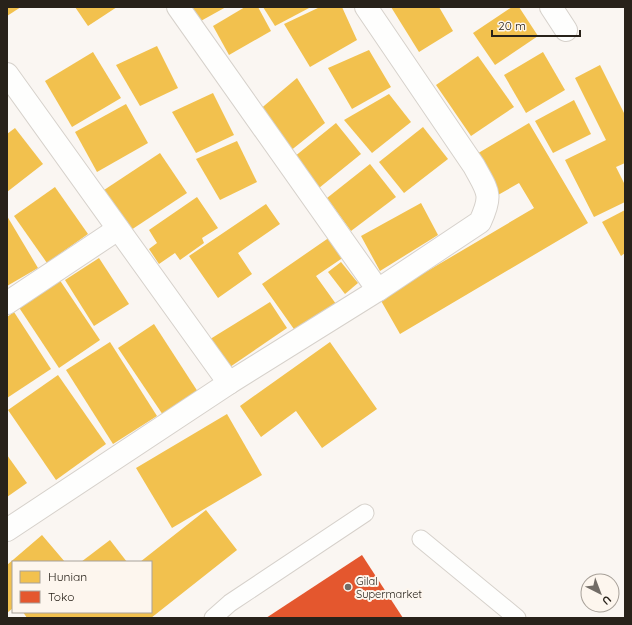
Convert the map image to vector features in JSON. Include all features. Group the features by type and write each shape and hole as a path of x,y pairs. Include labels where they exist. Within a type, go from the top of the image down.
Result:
{"street":[{"path":"178,7 378,290"},
{"path":"7,530 229,383 378,290 480,222 488,204 486,188 474,166 366,7"},
{"path":"551,7 566,30"},
{"path":"7,74 229,383"},
{"path":"7,303 118,229"}],"lane":[{"path":"213,618 230,603 364,513"},
{"path":"421,538 518,618"}],"building: Hunian":[{"path":"7,7 21,7 7,16"},
{"path":"75,7 117,7 88,26"},
{"path":"191,7 226,7 199,22"},
{"path":"245,7 258,7 271,31 229,55 213,26"},
{"path":"263,7 311,7 275,26"},
{"path":"320,7 342,7 357,40 310,67 284,24"},
{"path":"391,7 439,7 453,31 419,52"},
{"path":"512,7 519,7 538,36 495,65 473,33"},
{"path":"157,46 178,88 140,106 116,65"},
{"path":"369,50 391,87 352,109 328,68"},
{"path":"93,52 121,98 72,127 45,81"},
{"path":"543,52 565,90 526,113 504,75"},
{"path":"478,56 514,107 471,136 436,85"},
{"path":"600,65 625,115 625,163 616,167 625,185 625,202 594,217 565,160 606,140 575,78"},
{"path":"297,78 325,123 289,152 258,111"},
{"path":"213,93 234,135 196,153 172,112"},
{"path":"389,94 411,122 372,153 344,120"},
{"path":"574,100 591,134 553,153 535,121"},
{"path":"126,104 148,143 97,172 75,132"},
{"path":"336,123 361,154 319,188 294,157"},
{"path":"529,123 588,223 400,334 380,299 534,208 519,183 498,195 475,155"},
{"path":"423,127 448,159 404,193 379,162"},
{"path":"15,128 43,164 7,192 7,134"},
{"path":"237,141 257,182 220,200 196,159"},
{"path":"160,153 187,193 128,232 101,192"},
{"path":"370,164 396,197 351,231 327,198"},
{"path":"55,187 88,234 47,263 14,216"},
{"path":"197,197 218,228 202,238 204,243 180,260 175,253 159,264 149,249 157,243 149,230"},
{"path":"421,203 438,235 380,271 361,236"},
{"path":"266,204 280,224 238,253 252,274 218,298 189,256"},
{"path":"625,210 625,253 621,256 602,222"},
{"path":"7,216 38,268 7,286"},
{"path":"330,237 344,257 316,276 336,304 296,332 262,284"},
{"path":"99,258 129,304 94,326 65,280"},
{"path":"341,262 358,283 345,294 328,272"},
{"path":"59,279 100,340 59,368 18,306"},
{"path":"270,302 287,328 227,369 207,341"},
{"path":"14,312 51,369 7,398 7,317"},
{"path":"154,324 198,392 163,415 118,348"},
{"path":"110,342 157,416 113,444 66,370"},
{"path":"330,342 377,409 322,448 296,411 261,437 240,406"},
{"path":"58,375 106,444 56,480 8,410"},
{"path":"227,414 262,475 172,528 136,468"},
{"path":"7,455 27,483 7,497"},
{"path":"206,510 237,550 151,618 27,618 24,613 152,613 152,561 141,561"},
{"path":"42,535 64,561 12,561 12,609 7,613 7,565"},
{"path":"110,540 126,561 82,561"}],"building: Toko":[{"name":"Gilal Supermarket","path":"362,555 403,618 266,618"}],"place":[{"name":"Gilal Supermarket","path":"348,587"}]}
